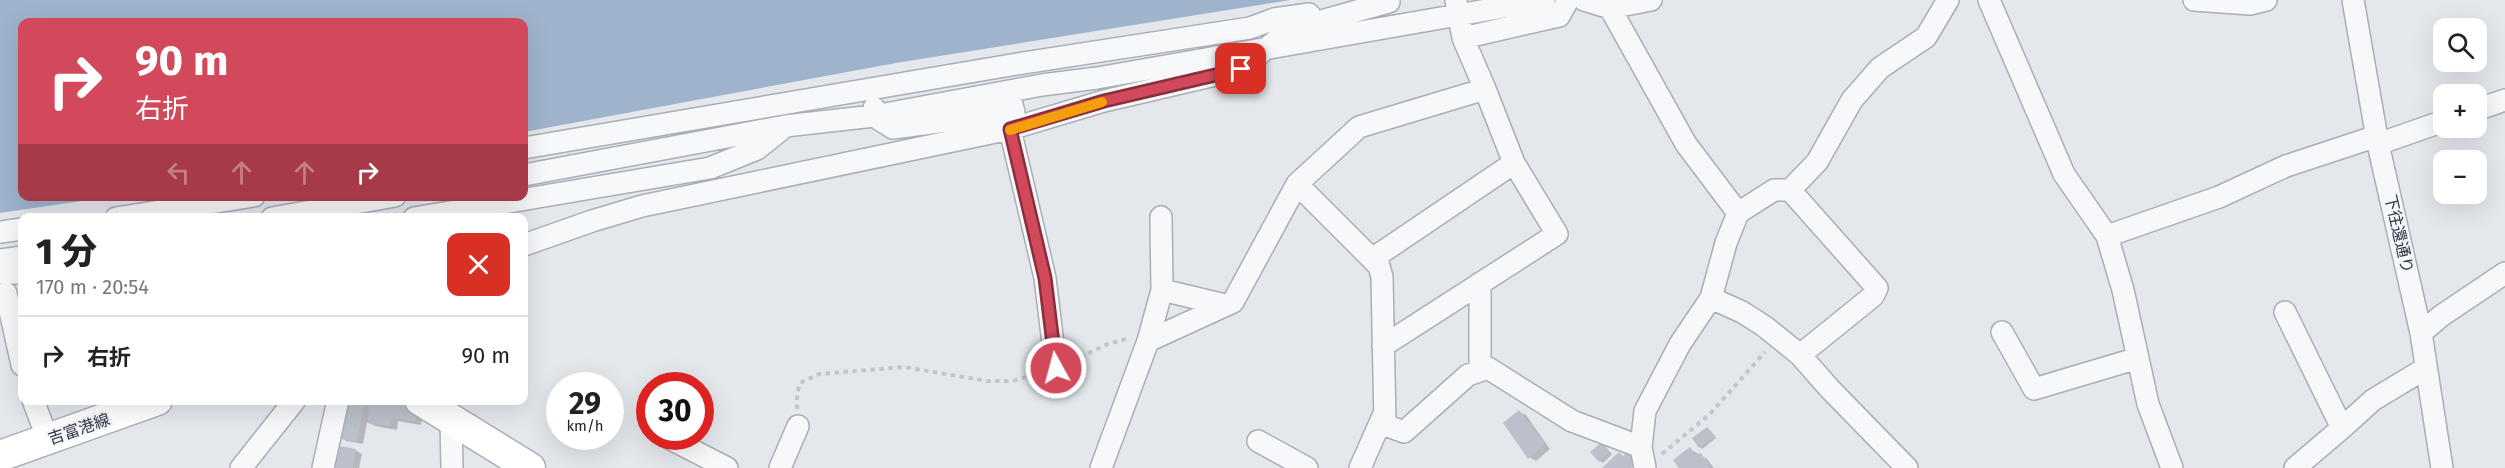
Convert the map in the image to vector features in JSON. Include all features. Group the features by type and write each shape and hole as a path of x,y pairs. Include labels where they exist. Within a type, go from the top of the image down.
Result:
{"main road":[{"name":"吉富港線","path":"0,456 143,405"},
{"path":"428,405 530,468"}],"street":[{"path":"528,175 658,150 705,132 880,88 1013,78 1042,85 1097,78 1265,48 1457,7 1544,0"},
{"path":"1463,38 1559,16 1568,0"},
{"path":"1584,0 1610,8 1651,0"},
{"path":"1297,184 1379,266 1382,277 1383,416 1385,425 1404,432 1468,375 1488,368 1572,421 1647,458 1645,411 1680,344 1711,298 1728,237 1738,213 1774,190 1790,190 1817,162 1852,100 1880,68 1926,38 1948,0"},
{"path":"1989,0 2064,174 2107,236 2123,290 2148,404 2172,468"},
{"path":"2194,0 2250,4 2266,0"},
{"name":"下往還通り","path":"2353,0 2378,140 2421,333 2442,468"},
{"path":"528,244 592,221 671,201 1241,69 1289,30 1398,1"},
{"path":"532,146 562,148 874,116 1013,78 1250,28 1274,19 1398,1"},
{"path":"1383,346 1557,234 1514,163 1463,38 1457,7"},
{"path":"1610,8 1686,144 1738,213"},
{"path":"1013,78 1012,121 1045,278 1056,368"},
{"path":"874,116 880,88"},
{"path":"1148,341 1233,302 1297,184 1359,127 1485,89"},
{"path":"2487,106 2505,100"},
{"path":"874,116 893,128 1012,121"},
{"path":"2107,236 2219,197 2286,166 2433,125"},
{"path":"528,199 710,168 757,149 785,126"},
{"path":"658,150 671,201"},
{"path":"1372,259 1514,163"},
{"path":"528,179 537,198"},
{"path":"1790,190 1877,288 1873,296 1800,356"},
{"path":"184,213 231,209 245,201"},
{"path":"300,213 367,201"},
{"path":"445,213 519,201"},
{"path":"1101,468 1148,341 1162,290 1161,217"},
{"path":"0,232 18,230"},
{"path":"0,254 18,256"},
{"path":"0,260 18,257"},
{"path":"2421,333 2441,316 2505,273"},
{"path":"18,277 7,288 18,344"},
{"path":"1480,283 1480,370"},
{"path":"1162,290 1225,305"},
{"path":"1711,298 1742,312 1778,337 1800,356 1828,388 1907,468"},
{"path":"2285,312 2342,428"},
{"path":"2002,332 2034,389 2138,358"},
{"path":"2295,468 2373,400 2426,368"},
{"path":"35,405 48,440"},
{"path":"241,468 291,405"},
{"path":"323,468 337,405"},
{"path":"1359,468 1383,416"},
{"path":"451,420 452,468"},
{"path":"780,468 798,426"},
{"path":"1258,441 1307,468"},
{"path":"692,450 727,468"}],"path":[{"path":"1647,458 1709,415 1778,337"},
{"path":"798,426 797,393 800,383 819,374 904,367 987,381 1013,381 1056,368 1108,344 1131,338 1148,341"}],"water":[{"path":"0,0 1290,0 896,63 528,131 528,18 18,18 18,201 82,201 0,213"}],"building":[{"path":"344,405 364,405 357,442 338,438"},
{"path":"370,405 408,406 407,413 416,414 415,422 392,418 390,427 367,423"},
{"path":"1519,410 1545,444 1528,459 1503,423"},
{"path":"1707,427 1715,436 1699,448 1692,438"},
{"path":"1602,442 1610,452 1599,462 1590,452"},
{"path":"335,445 356,449 353,468 331,468"},
{"path":"1690,447 1695,455 1701,453 1711,468 1679,468 1673,460"},
{"path":"1629,451 1638,461 1631,468 1602,468 1619,452 1623,456"}],"slow traffic":[{"path":"1010,130 1102,102"}],"route":[{"path":"1056,368 1045,278 1010,129 1104,101 1241,69"}]}
